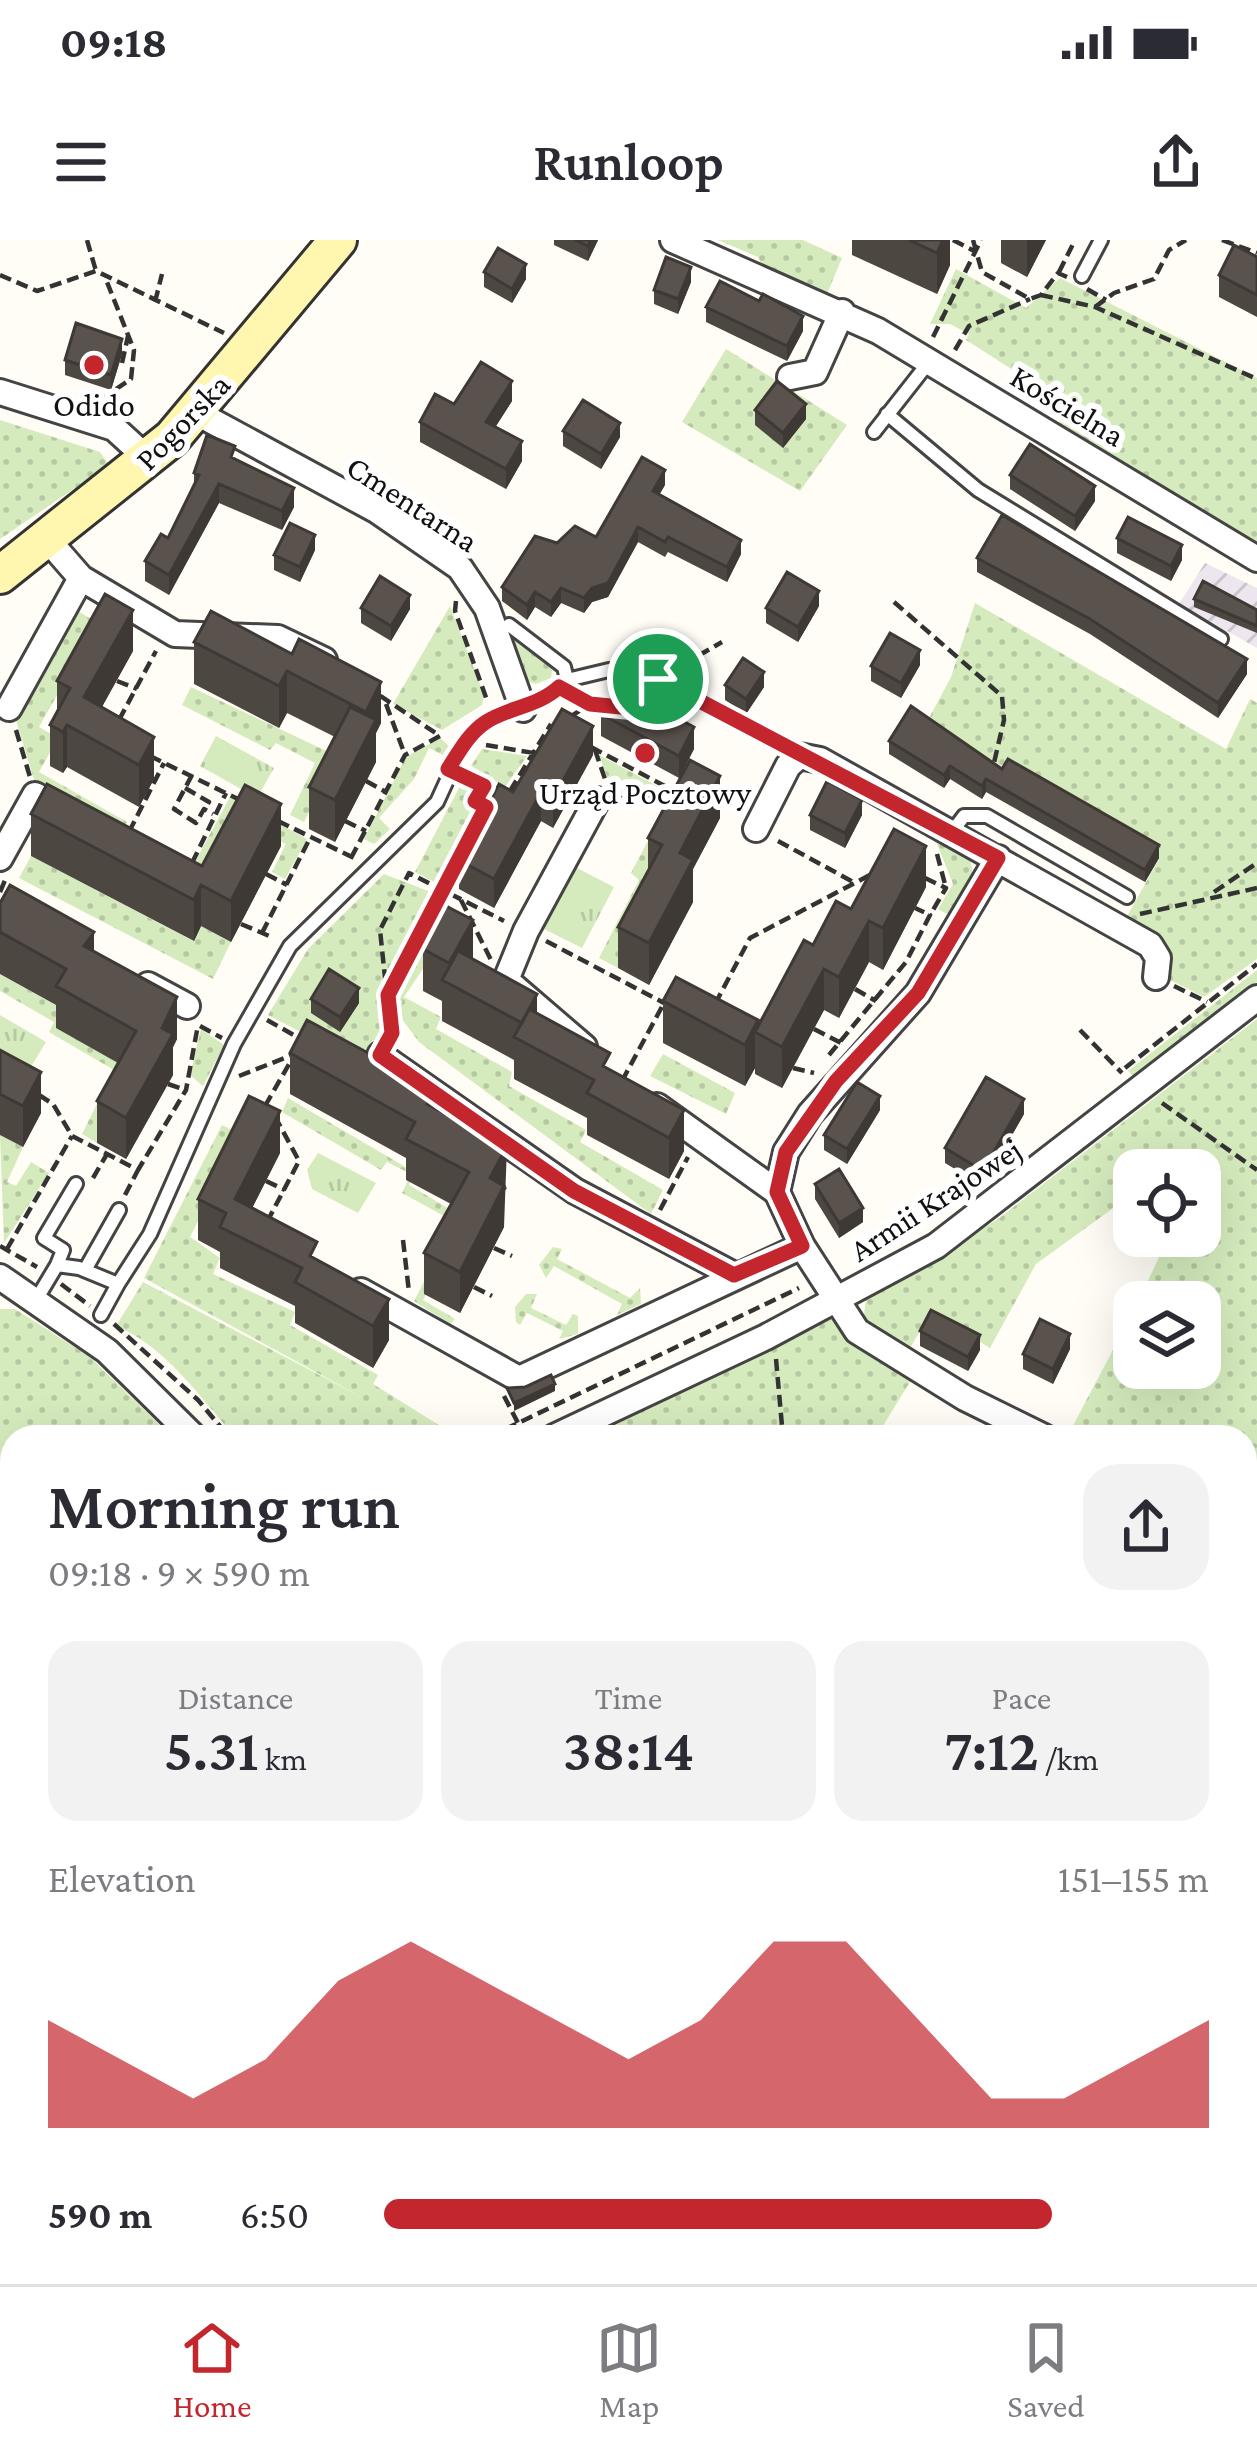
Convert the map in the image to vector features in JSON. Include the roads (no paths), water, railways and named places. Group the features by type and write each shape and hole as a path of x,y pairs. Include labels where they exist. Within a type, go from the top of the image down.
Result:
{"street":[{"name":"Pogorska","path":"0,575 148,460 197,412 338,240"},
{"name":"Kościelna","path":"674,240 842,312 1257,559"},
{"path":"790,377 815,372 842,312"},
{"path":"0,392 115,428 148,460"},
{"name":"Cmentarna","path":"197,412 376,510 460,568 487,608 532,714"},
{"path":"47,538 81,578 175,634 278,638 368,682"},
{"path":"10,708 81,578"},
{"path":"756,829 799,756 820,760 1150,945 1158,958 1156,977"},
{"path":"4,866 35,795 123,844"},
{"path":"597,800 526,931 506,980 614,1074 777,1192 802,1246 871,1342 1022,1425"},
{"path":"777,1192 786,1152 810,1114 918,993 998,858"},
{"path":"126,972 187,1006"},
{"name":"Armii Krajowej","path":"579,1425 766,1337 936,1246 1257,998"},
{"path":"380,1055 574,1191 734,1275"},
{"path":"344,1275 363,1293 519,1379 802,1246"},
{"path":"0,1277 107,1351 182,1425"}],"lane":[{"path":"1082,276 1101,240"},
{"path":"874,432 927,359"},
{"path":"887,414 978,490 1221,639"},
{"path":"509,625 564,667 563,684"},
{"path":"101,1315 150,1234 234,1044 290,946 437,802 448,769 465,741 487,721 532,714 563,684 609,670"},
{"path":"952,832 964,816 976,813 1126,897"},
{"path":"36,1300 63,1250 44,1238 76,1184"},
{"path":"85,1270 119,1210"},
{"path":"57,1265 118,1284"}],"place":[{"name":"Odido","path":"94,365"},
{"name":"Urząd Pocztowy","path":"645,753"}]}
